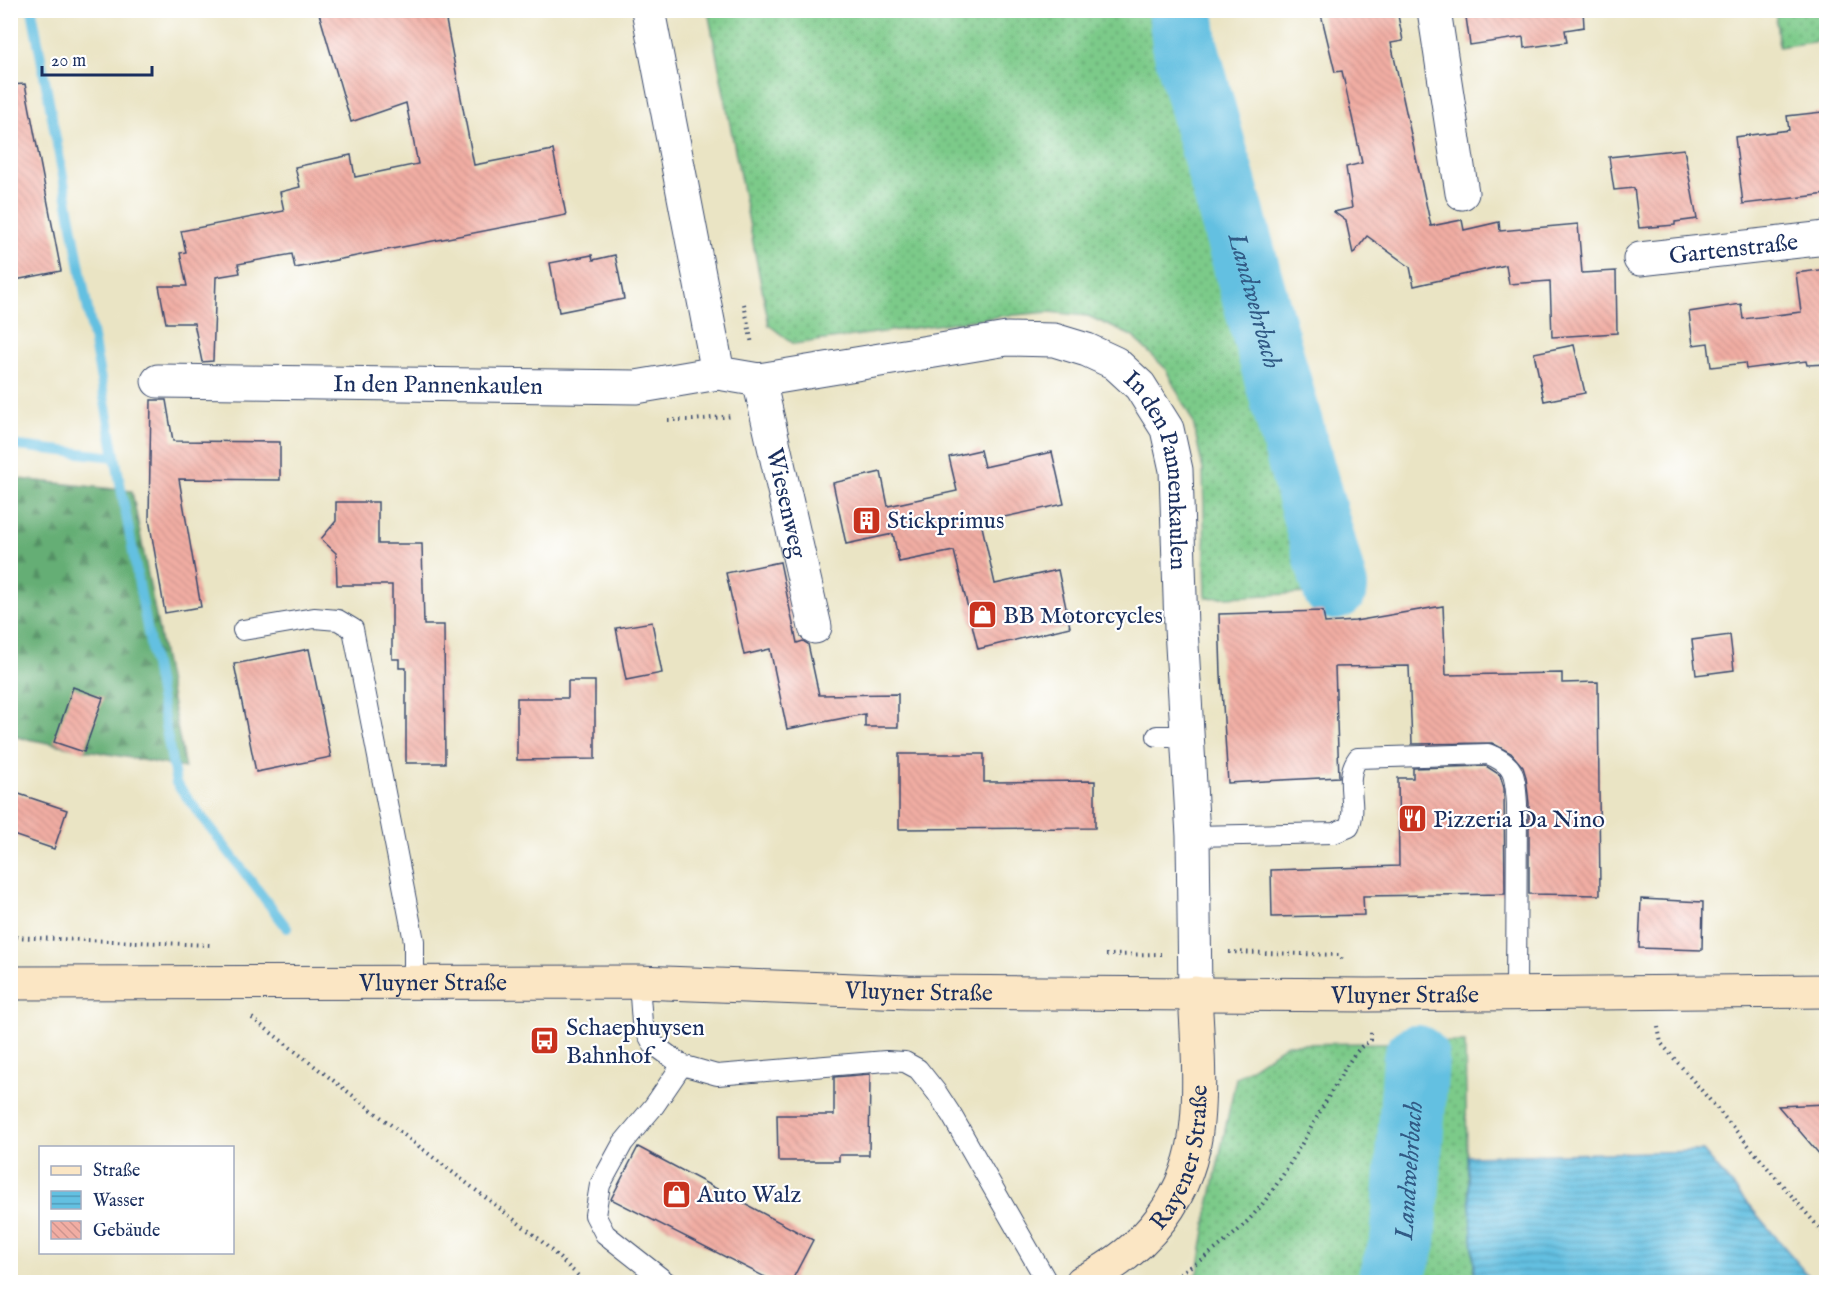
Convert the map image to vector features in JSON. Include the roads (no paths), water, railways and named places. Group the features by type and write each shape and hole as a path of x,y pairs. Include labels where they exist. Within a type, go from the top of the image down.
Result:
{"main road":[{"name":"Vluyner Straße","path":"10,983 639,982 908,992 1516,995 1827,991"},
{"name":"Rayener Straße","path":"1082,1282 1107,1270 1147,1236 1165,1214 1187,1170 1194,1148 1197,1122 1196,993"}],"street":[{"path":"648,10 718,373"},
{"path":"1434,10 1462,192"},
{"name":"Gartenstraße","path":"1640,259 1827,238"},
{"name":"In den Pannenkaulen","path":"158,381 636,387 718,373 759,380 1007,339 1054,340 1087,350 1115,363 1140,386 1167,429 1176,470 1172,736 1193,836 1196,993"},
{"name":"Wiesenweg","path":"759,380 814,627"}],"lane":[{"path":"243,630 314,618 338,620 353,629 414,941 414,983"},
{"path":"1193,836 1334,833 1349,826 1353,817 1351,768 1358,758 1488,754 1504,760 1512,770 1516,792 1516,995"},
{"path":"639,982 642,1023 653,1044 682,1065 717,1075 886,1061 905,1062 918,1069 952,1116 1047,1282"},
{"path":"666,1282 604,1234 595,1215 600,1185 623,1143 654,1106 682,1065"}],"water":[{"path":"1703,1151 1814,1282 1475,1282 1467,1156"}],"waterway":[{"path":"32,10 176,783 287,928"},
{"name":"Landwehrbach","path":"1181,10 1185,45 1335,587"},
{"path":"10,445 115,457"},
{"name":"Landwehrbach","path":"1393,1282 1391,1277 1403,1242 1416,1058"}],"place":[{"name":"Stickprimus","path":"866,520"},
{"name":"BB Motorcycles","path":"982,615"},
{"name":"Pizzeria Da Nino","path":"1412,819"},
{"name":"Schaephuysen Bahnhof","path":"545,1041"},
{"name":"Auto Walz","path":"676,1194"}]}
